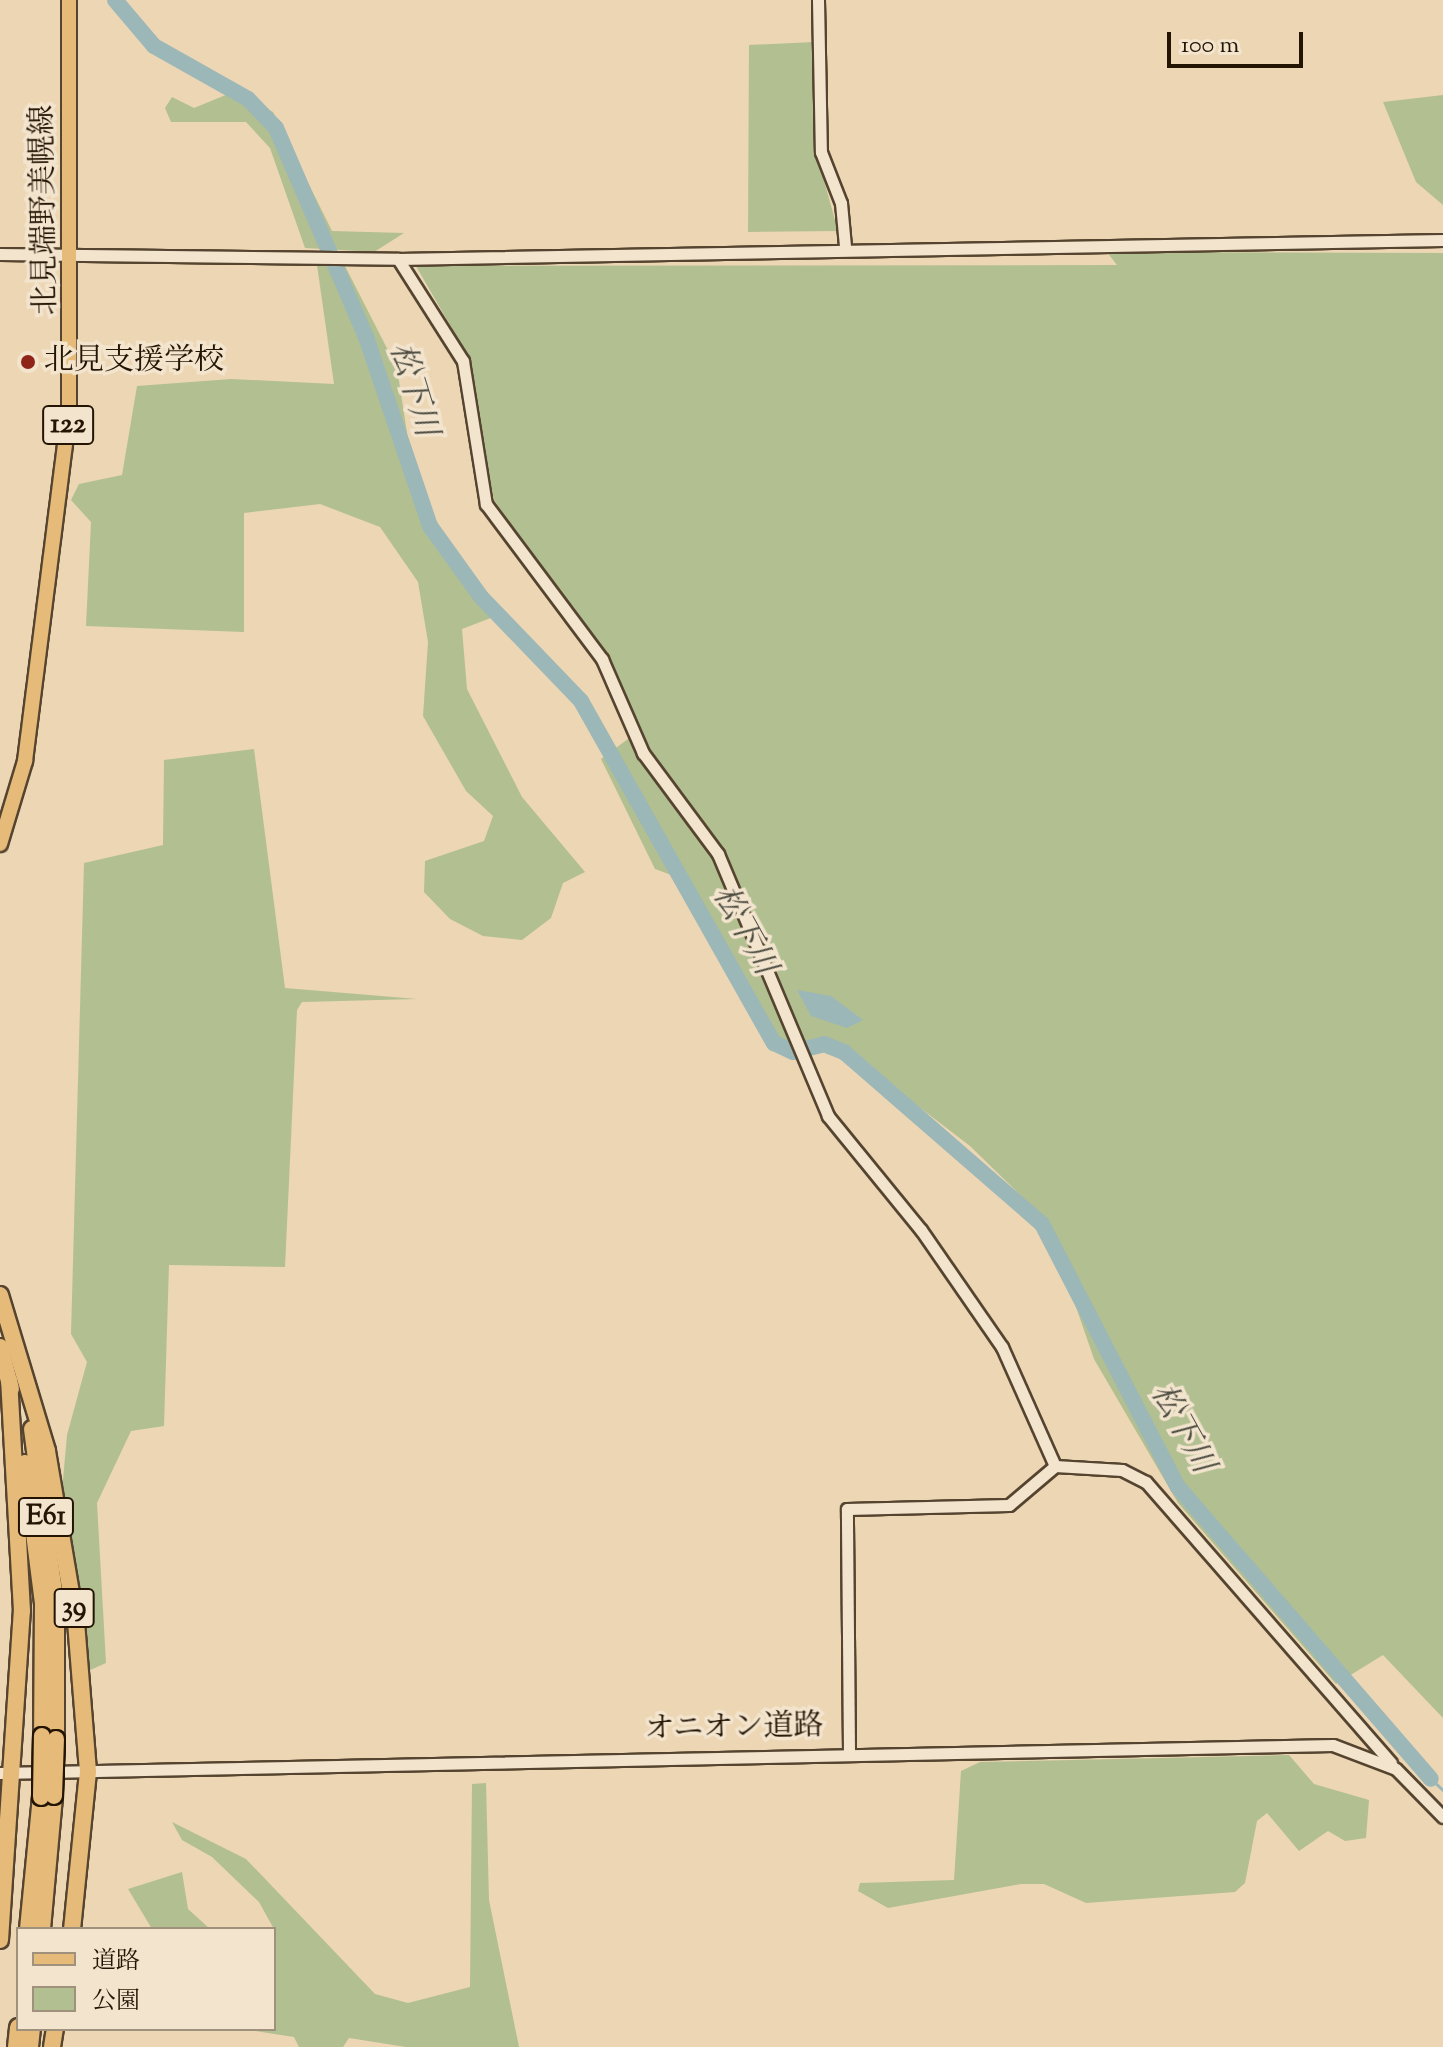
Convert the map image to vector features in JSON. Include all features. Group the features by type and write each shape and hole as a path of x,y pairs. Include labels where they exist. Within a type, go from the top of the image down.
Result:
{"highway":[{"name":"E61","path":"0,1297 27,1398 47,1524 49,1738 42,1927"},
{"name":"39","path":"0,1297 34,1396 57,1503 88,1772 72,1927"},
{"name":"E61","path":"0,1347 9,1380 43,1603 49,1738"},
{"name":"39","path":"0,1940 4,1773 22,1611 9,1380"},
{"name":"E61","path":"28,1927 47,1796"}],"main road":[{"name":"北見端野美幌線","path":"0,844 25,761 54,552 69,415 73,253 69,0"}],"street":[{"path":"818,0 821,152 841,203 845,246"},
{"path":"0,254 398,259 845,246 1443,240"},
{"path":"398,259 463,361 486,504 602,659 643,753 718,854 828,1116 921,1230 1002,1347 1055,1466"},
{"path":"849,1751 847,1509 1009,1505 1055,1466 1122,1470 1146,1482 1396,1769"},
{"name":"オニオン道路","path":"4,1773 849,1751 1333,1745 1396,1769 1443,1817"}],"green space":[{"path":"814,42 820,166 838,231 748,232 749,45"},
{"path":"233,92 273,112 332,231 404,233 374,252 305,248 270,148 246,122 171,122 165,108 172,97 194,108"},
{"path":"1443,95 1443,205 1416,182 1383,102"},
{"path":"1107,252 1443,253 1443,1718 1383,1655 1336,1684 1178,1503 1094,1359 1046,1220 970,1146 829,1038 785,1056 764,1040 674,876 655,869 601,759 636,733 588,635 494,500 466,353 416,266 1117,265"},
{"path":"317,265 345,266 397,368 418,504 496,616 462,629 467,689 522,797 585,872 563,883 551,918 522,940 483,936 450,919 424,892 425,861 484,841 493,816 466,791 423,716 428,642 418,582 380,527 320,504 244,513 244,632 86,626 91,522 71,500 79,484 122,475 137,386 231,379 334,384"},
{"path":"254,749 285,988 417,999 302,1002 297,1010 285,1267 169,1265 164,1426 131,1431 97,1503 106,1663 88,1671 62,1491 67,1435 87,1362 71,1334 84,863 163,845 164,760"},
{"path":"1289,1755 1314,1784 1369,1800 1366,1838 1345,1841 1328,1831 1299,1851 1267,1813 1257,1821 1245,1883 1235,1892 1086,1903 1044,1884 1021,1884 888,1908 858,1891 860,1883 954,1880 961,1771 980,1762"},
{"path":"486,1783 489,1900 519,2047 406,2047 349,2038 343,2047 299,2047 294,2037 255,2031 276,2031 276,1927 273,1927 259,1902 212,1857 182,1840 172,1822 246,1859 375,1994 408,2003 470,1987 472,1784"},
{"path":"182,1872 188,1909 208,1927 151,1927 128,1889"}],"water":[{"path":"797,990 831,996 863,1020 847,1028 811,1016"}],"waterway":[{"name":"松下川","path":"115,0 154,46 248,99 276,128 366,337 430,526 481,597 581,701 774,1043 793,1052 824,1044 844,1052 1042,1224 1178,1487 1431,1779"},
{"name":"松下川","path":"1431,1779 1443,1790"}],"place":[{"name":"北見支援学校","path":"28,362"}]}
